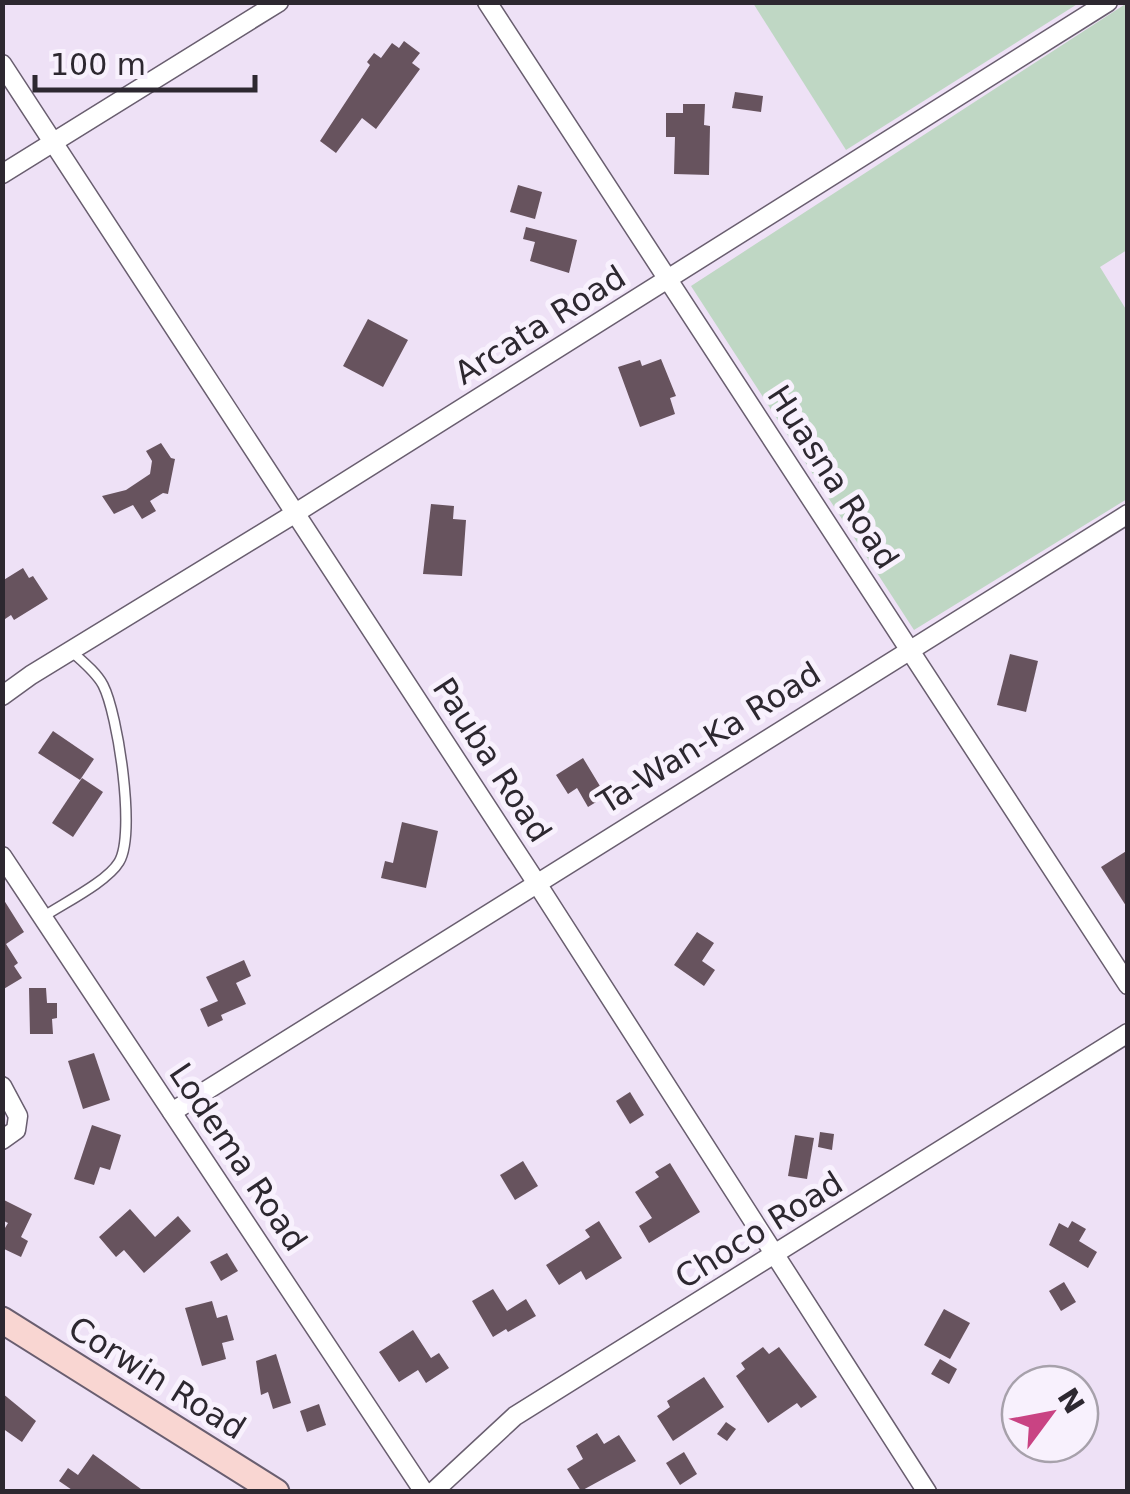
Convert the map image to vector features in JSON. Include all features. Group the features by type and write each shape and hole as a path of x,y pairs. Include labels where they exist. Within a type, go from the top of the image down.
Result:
{"main road":[{"name":"Corwin Road","path":"2,1320 276,1492"}],"street":[{"path":"2,174 280,2"},
{"name":"Huasna Road","path":"488,2 1128,985"},
{"name":"Arcata Road","path":"2,696 1108,2"},
{"name":"Pauba Road","path":"2,64 536,882 927,1492"},
{"name":"Ta-Wan-Ka Road","path":"172,1112 1128,514"},
{"name":"Lodema Road","path":"2,856 424,1492"},
{"name":"Choco Road","path":"433,1492 516,1416 1128,1033"},
{"path":"2,1086 18,1116 16,1130 2,1140"}],"lane":[{"path":"43,917 117,866 125,846 127,825 113,716 99,680 70,651"}],"green space":[{"path":"753,3 1079,3 846,150"},
{"path":"1127,3 1127,250 1100,267 1127,311 1127,499 914,630 691,286"}],"building":[{"path":"404,41 420,53 412,63 420,69 376,129 362,118 336,153 320,141 370,65 367,62 374,53 381,58 392,43 399,48"},
{"path":"735,92 763,96 761,112 732,108"},
{"path":"683,104 705,104 704,125 710,126 709,175 674,174 675,137 666,137 666,113 683,113"},
{"path":"518,185 542,192 535,219 510,212"},
{"path":"526,227 577,240 569,273 530,261 535,242 523,239"},
{"path":"368,319 408,340 383,387 343,366"},
{"path":"661,359 676,396 670,398 675,414 640,427 618,367 640,360 642,366"},
{"path":"161,443 175,459 168,494 150,501 156,511 142,519 133,505 114,514 102,496 126,490 150,474 152,461 146,451"},
{"path":"431,504 454,506 453,519 466,520 462,576 423,574"},
{"path":"23,568 48,599 14,620 11,615 2,621 2,581"},
{"path":"1010,654 1038,661 1026,712 997,705"},
{"path":"53,731 94,759 80,780 38,753"},
{"path":"583,758 606,796 588,807 577,788 568,794 556,775"},
{"path":"82,778 103,792 73,837 52,823"},
{"path":"402,822 438,831 426,888 381,878 385,861 393,863"},
{"path":"1128,850 1128,909 1101,867"},
{"path":"2,897 24,932 6,944 22,978 2,990"},
{"path":"697,932 714,943 702,961 715,970 704,986 674,965"},
{"path":"244,960 251,976 236,983 246,1004 221,1015 223,1020 208,1027 200,1009 218,1001 206,977"},
{"path":"29,988 46,988 47,1003 57,1003 53,1034 30,1034"},
{"path":"94,1053 110,1100 83,1109 68,1061"},
{"path":"630,1092 644,1115 630,1124 616,1101"},
{"path":"92,1125 121,1135 110,1170 100,1167 94,1185 74,1179"},
{"path":"820,1132 834,1134 832,1150 818,1147"},
{"path":"795,1135 814,1138 807,1179 788,1176"},
{"path":"523,1161 538,1186 515,1200 500,1175"},
{"path":"670,1163 700,1212 649,1243 639,1226 652,1218 635,1192 659,1177 655,1172"},
{"path":"2,1199 32,1214 21,1237 28,1241 21,1257 2,1248 2,1233 8,1223 2,1220"},
{"path":"130,1209 155,1237 178,1216 191,1231 144,1273 124,1250 116,1257 99,1237"},
{"path":"599,1221 622,1258 586,1280 581,1271 559,1285 546,1265 590,1237 585,1230"},
{"path":"1072,1221 1086,1229 1079,1241 1097,1252 1088,1268 1049,1245 1059,1223 1068,1228"},
{"path":"227,1253 238,1271 221,1281 210,1262"},
{"path":"1064,1282 1076,1302 1061,1311 1049,1291"},
{"path":"493,1289 507,1311 526,1299 536,1316 493,1337 472,1301"},
{"path":"212,1301 217,1318 227,1315 234,1340 222,1343 226,1359 202,1366 185,1308"},
{"path":"944,1309 970,1323 950,1359 924,1345"},
{"path":"413,1330 431,1358 439,1353 449,1368 426,1383 418,1370 399,1382 379,1352"},
{"path":"763,1347 769,1354 779,1347 817,1397 801,1408 797,1403 768,1423 736,1376 745,1369 741,1363"},
{"path":"276,1354 291,1403 273,1409 268,1392 261,1395 256,1361"},
{"path":"940,1359 957,1369 949,1384 931,1374"},
{"path":"704,1377 724,1407 673,1441 657,1416 670,1407 667,1401"},
{"path":"2,1393 36,1421 22,1442 2,1428"},
{"path":"319,1404 326,1425 307,1432 300,1411"},
{"path":"726,1422 736,1429 727,1441 717,1434"},
{"path":"597,1433 604,1444 619,1435 636,1461 581,1491 567,1469 583,1459 576,1446"},
{"path":"684,1452 697,1474 680,1485 666,1463"},
{"path":"93,1454 145,1492 75,1492 59,1481 68,1468 78,1475"}]}
